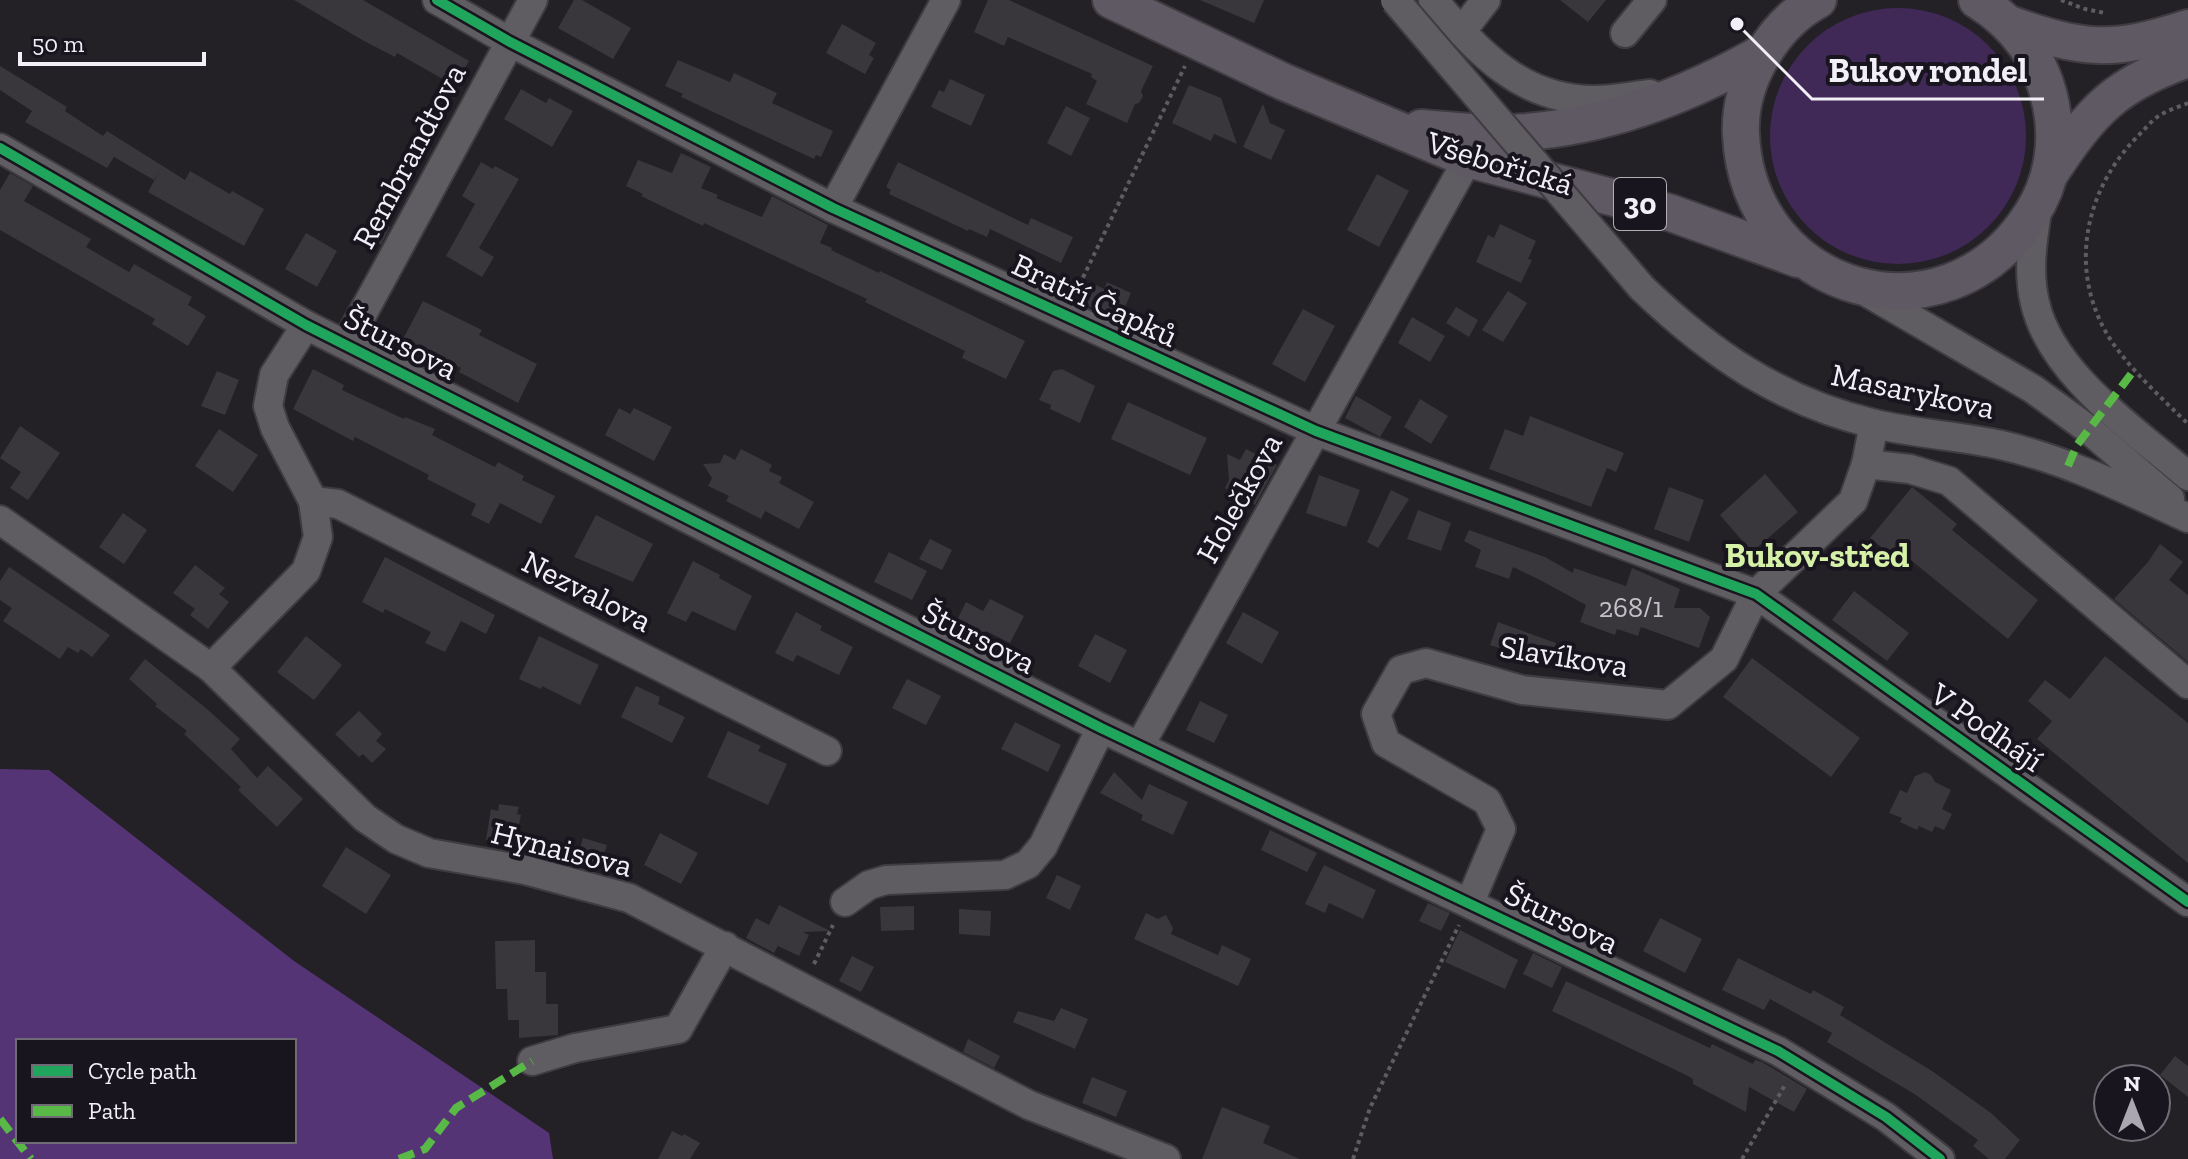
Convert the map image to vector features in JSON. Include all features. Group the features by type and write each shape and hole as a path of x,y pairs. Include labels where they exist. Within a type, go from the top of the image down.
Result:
{"main road":[{"name":"Všebořická","path":"1111,0 1374,122 1468,159 1671,213 1807,263"},
{"name":"30","path":"1818,0 1777,35 1751,78 1741,129 1747,179 1762,212 1777,234 1807,263 1853,285 1878,290 1908,291 1937,286 1983,266 2020,233 2089,118 2139,78 2188,59"},
{"name":"30","path":"1977,0 2009,24 2033,55 2048,90 2054,118 2054,143 2044,189"},
{"name":"30","path":"2009,24 2055,39 2104,47 2153,39 2188,28"},
{"name":"Všebořická","path":"1374,122 1503,133 1552,129 1599,120 1690,91 1764,52"}],"street":[{"name":"Bratří Čapků","path":"437,0 510,42 833,208 1316,431 1756,594"},
{"name":"Rembrandtova","path":"346,344 533,0"},
{"path":"833,208 946,0"},
{"name":"Masarykova","path":"1395,0 1642,288 1677,322 1747,374 1827,410 1874,424 1961,437 2036,455 2188,516"},
{"path":"1433,0 1500,69 1528,86 1564,97 1595,100 1690,91"},
{"path":"1461,32 1486,0"},
{"path":"1625,33 1652,0"},
{"name":"Štursova","path":"0,148 306,325 1101,728 1778,1051 1886,1117 1940,1159"},
{"name":"Holečkova","path":"1140,745 1468,159"},
{"path":"2044,189 2031,272 2034,302 2043,330 2059,356 2081,381 2188,476"},
{"name":"Masarykova","path":"1853,285 2033,389 2088,429 2188,516"},
{"path":"211,668 306,571 318,537 313,501 275,428 268,406 274,375 306,325"},
{"name":"Slavíkova","path":"1470,902 1501,829 1487,801 1386,743 1376,714 1401,670 1426,663 1522,690 1668,705 1724,659 1756,594 1853,501 1866,464 1874,424"},
{"path":"1866,464 1910,469 1949,481 2188,684"},
{"name":"Nezvalova","path":"313,501 338,504 827,751"},
{"name":"Hynaisova","path":"0,520 211,668 365,818 396,839 429,853 525,870 629,898 1029,1105 1166,1159"},
{"name":"V Podhájí","path":"1756,594 2188,902"},
{"path":"845,902 869,885 886,880 1005,875 1028,864 1043,846 1101,728"},
{"path":"532,1061 575,1048 678,1029 725,946"}],"path":[{"path":"2061,0 2085,9 2117,14"},
{"path":"1065,315 1196,42"},
{"path":"2188,103 2158,116 2129,145 2109,172 2093,204 2086,237 2089,282 2098,318 2135,369 2188,424"},
{"path":"802,987 845,902"},
{"path":"1353,1159 1370,1108 1470,902"},
{"path":"1742,1159 1798,1064"}],"shaded area":[{"path":"1898,8 1935,14 1958,23 1979,37 1997,55 2016,87 2026,136 2020,173 2011,196 1997,217 1979,235 1947,254 1898,264 1861,258 1838,249 1817,235 1799,217 1780,185 1770,136 1776,99 1785,76 1799,55 1817,37 1849,18"},
{"path":"0,769 49,770 294,961 549,1133 553,1159 0,1159"}],"building":[{"path":"294,0 363,0 469,61 455,86 397,53 395,57 364,41"},
{"path":"574,0 582,0 631,28 613,59 558,28"},
{"path":"988,0 1009,0 1153,66 1141,91 1143,96 1135,104 1127,123 1086,104 1097,81 1091,77 1092,74 1008,37 1004,46 974,32"},
{"path":"1200,0 1264,0 1254,23"},
{"path":"1560,0 1606,0 1588,22"},
{"path":"842,24 876,43 869,55 874,58 865,74 826,53"},
{"path":"678,60 730,82 734,73 777,93 772,103 833,131 821,157 816,155 814,159 681,97 683,94 665,86"},
{"path":"0,66 67,107 65,111 103,136 107,131 185,180 190,171 264,209 244,246 148,192 161,168 154,180 114,157 107,168 25,122 32,111 0,90"},
{"path":"950,79 985,95 971,126 931,107 939,90 944,92"},
{"path":"1189,85 1221,98 1237,144 1214,134 1211,141 1172,123"},
{"path":"521,89 546,103 549,98 573,111 552,147 504,119"},
{"path":"1263,104 1270,123 1285,130 1271,160 1243,147"},
{"path":"1066,106 1090,118 1071,156 1047,143"},
{"path":"681,153 711,167 701,188 718,195 716,198 762,217 772,196 828,225 820,243 831,250 1025,341 1006,379 962,358 965,351 865,302 867,299 704,223 703,226 626,186 638,160 672,173"},
{"path":"481,162 519,179 479,248 494,257 482,277 446,256 475,204 462,196"},
{"path":"898,162 1028,225 1031,218 1073,237 1061,263 990,229 987,237 968,231 889,194 891,190 886,187"},
{"path":"10,173 33,186 24,201 91,239 86,247 129,272 134,264 192,297 188,305 206,316 188,346 152,324 155,319 0,230 0,190"},
{"path":"1377,174 1409,191 1379,247 1347,230"},
{"path":"370,216 390,227 381,245 361,233"},
{"path":"1500,224 1536,241 1528,259 1532,260 1521,283 1476,262 1488,235 1494,238"},
{"path":"306,233 337,251 317,287 285,269"},
{"path":"1107,282 1131,293 1119,321 1086,305 1096,285 1104,289"},
{"path":"1508,291 1527,303 1503,342 1482,330"},
{"path":"423,301 482,330 479,335 537,364 518,403 459,372 461,368 403,339"},
{"path":"1456,307 1478,320 1469,337 1446,323"},
{"path":"1303,309 1335,326 1305,382 1272,364"},
{"path":"1412,317 1445,336 1430,362 1398,343"},
{"path":"313,369 344,385 342,390 404,419 435,429 432,435 495,467 498,462 524,476 522,480 555,496 541,524 500,503 489,524 471,515 476,504 427,479 429,475 355,437 353,441 293,409"},
{"path":"1062,369 1095,386 1080,423 1050,409 1051,405 1039,400 1053,371"},
{"path":"217,371 239,380 225,415 201,406"},
{"path":"1356,396 1392,417 1380,437 1345,418"},
{"path":"1420,399 1448,416 1431,444 1404,427"},
{"path":"1128,402 1207,438 1190,475 1111,439"},
{"path":"619,408 630,414 634,408 672,427 654,461 605,435"},
{"path":"1530,416 1624,453 1616,472 1607,468 1591,507 1489,469 1505,429 1523,436"},
{"path":"20,426 60,453 28,500 10,488 21,472 0,458"},
{"path":"219,429 258,455 233,492 195,466"},
{"path":"741,449 772,465 769,471 782,477 779,483 814,502 799,529 765,511 761,519 726,501 729,496 708,486 712,478 703,464 720,463 724,454 735,460"},
{"path":"1246,449 1277,465 1255,505 1225,488 1229,480 1227,454 1240,460"},
{"path":"1765,474 1798,512 1752,552 1720,515"},
{"path":"1319,475 1360,490 1346,527 1306,513"},
{"path":"1669,487 1704,500 1689,542 1654,529"},
{"path":"1912,487 1957,524 1952,530 2038,600 2008,639 1902,553 1897,560 1870,538"},
{"path":"1391,490 1409,499 1378,548 1367,542"},
{"path":"1418,510 1451,523 1441,551 1407,539"},
{"path":"123,513 147,530 124,564 99,547"},
{"path":"596,515 653,544 633,582 574,557"},
{"path":"1469,530 1545,557 1573,573 1574,568 1626,586 1632,568 1680,589 1674,608 1700,608 1710,617 1699,648 1641,627 1638,636 1617,629 1615,635 1580,622 1586,605 1540,580 1513,567 1509,579 1475,567 1481,550 1464,541"},
{"path":"930,539 952,550 942,570 919,559"},
{"path":"2160,544 2183,562 2169,580 2188,595 2188,662 2114,599"},
{"path":"889,552 927,571 912,600 874,582"},
{"path":"385,557 495,615 486,634 461,621 445,652 425,643 431,632 385,609 383,613 362,602"},
{"path":"693,561 752,596 735,631 692,611 686,622 667,613"},
{"path":"195,565 225,588 219,594 229,602 208,629 190,615 195,609 173,593"},
{"path":"9,567 110,635 92,657 81,649 78,653 68,647 60,659 3,621 12,608 0,600 0,581"},
{"path":"1854,591 1909,633 1887,661 1832,620"},
{"path":"990,599 1024,616 1010,643 986,631 982,638 955,624 966,602 983,611"},
{"path":"796,612 822,626 820,630 853,647 839,675 797,655 793,662 775,653"},
{"path":"1243,612 1279,632 1262,664 1226,643"},
{"path":"1498,622 1556,643 1549,664 1490,645"},
{"path":"1095,634 1127,650 1110,683 1078,666"},
{"path":"306,636 342,665 314,700 277,672"},
{"path":"539,636 599,665 580,705 542,686 541,689 519,679"},
{"path":"2105,656 2188,723 2188,863 2037,739 2052,721 2028,701 2045,680 2070,699"},
{"path":"1752,658 1860,738 1831,777 1723,697"},
{"path":"145,659 240,739 231,749 257,778 268,766 303,799 277,827 238,790 241,787 184,734 187,731 155,706 157,704 129,679"},
{"path":"907,679 941,696 926,725 892,708"},
{"path":"636,686 660,697 658,704 685,717 672,743 621,717"},
{"path":"1200,701 1228,715 1214,743 1186,730"},
{"path":"359,711 382,734 376,741 386,749 372,763 363,754 359,757 335,734"},
{"path":"1015,722 1061,745 1048,772 1001,749"},
{"path":"728,731 761,746 758,751 787,764 768,805 707,777"},
{"path":"1114,772 1142,800 1149,784 1188,802 1173,835 1141,820 1143,815 1100,793"},
{"path":"1925,772 1935,782 1951,790 1942,809 1952,814 1944,830 1935,826 1932,832 1919,826 1917,830 1900,822 1902,818 1889,813 1900,790 1907,793 1915,776"},
{"path":"499,804 519,807 517,814 521,815 515,845 486,840 491,809 498,811"},
{"path":"1270,830 1317,853 1307,872 1261,850"},
{"path":"660,833 698,853 681,884 644,865"},
{"path":"583,838 607,845 600,868 576,861"},
{"path":"346,847 391,875 366,914 322,886"},
{"path":"1324,865 1376,890 1363,919 1329,903 1325,913 1305,904"},
{"path":"1057,875 1081,886 1070,910 1046,898"},
{"path":"1428,903 1450,913 1441,931 1419,921"},
{"path":"779,905 830,931 803,932 809,935 799,956 778,946 774,953 746,938 756,918 769,925"},
{"path":"914,906 914,930 881,931 880,907"},
{"path":"959,909 991,911 990,936 959,934"},
{"path":"1146,913 1158,919 1166,915 1173,928 1171,934 1218,955 1222,945 1251,959 1238,986 1134,939"},
{"path":"1660,918 1702,939 1685,973 1643,951"},
{"path":"1460,930 1518,960 1505,989 1445,962"},
{"path":"535,940 535,972 546,972 546,1004 558,1004 558,1035 519,1038 519,1020 508,1020 507,989 496,989 495,941"},
{"path":"1533,953 1562,967 1552,988 1523,974"},
{"path":"852,956 874,967 861,992 839,981"},
{"path":"1738,958 1811,994 1813,990 1844,1007 1840,1015 1932,1071 1991,1113 2020,1140 2005,1159 1989,1159 1973,1146 1978,1140 1916,1095 1827,1042 1832,1033 1770,999 1764,1010 1722,990"},
{"path":"1566,981 1710,1048 1712,1044 1753,1064 1755,1060 1762,1062 1807,1089 1794,1112 1749,1087 1746,1112 1693,1084 1693,1079 1686,1075 1552,1011"},
{"path":"1061,1008 1088,1019 1075,1049 1013,1022 1018,1011 1054,1021"},
{"path":"968,1039 1000,1056 994,1068 963,1052"},
{"path":"2175,1056 2188,1066 2188,1097 2172,1084 2172,1063 2169,1063"},
{"path":"1092,1077 1127,1091 1116,1117 1082,1103"},
{"path":"1222,1107 1270,1126 1263,1143 1300,1159 1202,1159"},
{"path":"672,1131 700,1143 690,1159 658,1159"}],"marked path":[{"path":"2068,466 2077,445 2135,369"},
{"path":"399,1159 425,1149 456,1108 532,1061"},
{"path":"0,1119 16,1140"},
{"path":"19,1143 31,1159"}],"cycle path":[{"path":"437,0 510,42 833,208 1316,431 1756,594 2188,902"},
{"path":"0,148 306,325 1101,728 1778,1051 1886,1117 1940,1159"}],"place":[{"name":"Bukov rondel","path":"1737,24"}],"district":[{"name":"Bukov-střed","path":"1817,555"}]}
